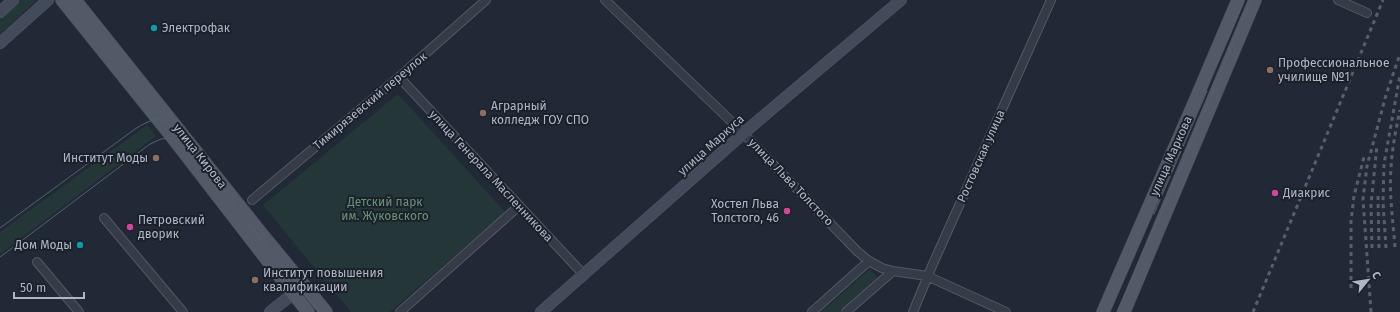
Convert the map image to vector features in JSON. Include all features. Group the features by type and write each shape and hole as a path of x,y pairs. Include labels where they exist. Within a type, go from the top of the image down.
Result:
{"main road":[{"name":"улица Кирова","path":"62,0 169,133 308,312"},
{"name":"улица Кирова","path":"75,0 326,312"},
{"name":"улица Маркова","path":"1103,312 1238,0"},
{"name":"улица Маркова","path":"1124,312 1255,0"}],"street":[{"path":"0,12 13,0"},
{"path":"0,43 48,0"},
{"name":"Тимирязевский переулок","path":"252,200 399,77 486,0"},
{"name":"улица Льва Толстого","path":"605,0 744,133 858,252 869,261 893,271 927,276 1006,312"},
{"name":"улица Маркуса","path":"541,312 744,133 901,0"},
{"name":"Ростовская улица","path":"913,312 927,276 1051,0"},
{"path":"1338,0 1367,13"},
{"name":"улица Генерала Масленникова","path":"399,77 584,275"},
{"path":"400,312 519,206"},
{"path":"104,218 182,312"},
{"path":"812,312 869,261"},
{"path":"37,262 79,312"},
{"path":"846,312 893,271"},
{"path":"270,312 304,285"}],"green space":[{"path":"19,0 37,0 0,34 0,18"},
{"name":"Детский парк им. Жуковского","path":"398,94 505,212 390,312 351,312 263,205"},
{"path":"147,125 156,136 0,254 0,232"},
{"path":"870,269 878,278 839,312 821,312"}],"tram line":[{"path":"1228,39 1244,0"},
{"path":"1117,312 1165,204 1251,0"},
{"path":"1154,214 1207,91"},
{"path":"0,228 135,129 153,120 165,121 174,130 319,312"},
{"path":"0,257 150,144 161,139 172,138 181,145"}],"railway":[{"path":"1253,312 1383,0"},
{"path":"1371,312 1363,199 1367,166 1386,95 1400,54"},
{"path":"1386,248 1383,202 1384,164 1400,75"},
{"path":"1395,247 1390,188 1393,146 1400,110"},
{"path":"1372,248 1371,205 1377,145"},
{"path":"1351,288 1351,221 1354,196 1364,157"},
{"path":"1378,196 1379,250"}],"place":[{"name":"Электрофак","path":"154,28"},
{"name":"Профессиональное училище №1","path":"1270,70"},
{"name":"Аграрный колледж ГОУ СПО","path":"483,113"},
{"name":"Институт Моды","path":"156,158"},
{"name":"Диакрис","path":"1275,193"},
{"name":"Хостел Льва Толстого, 46","path":"787,211"},
{"name":"Петровский дворик","path":"130,227"},
{"name":"Дом Моды","path":"80,245"},
{"name":"Институт повышения квалификации","path":"255,280"}]}
